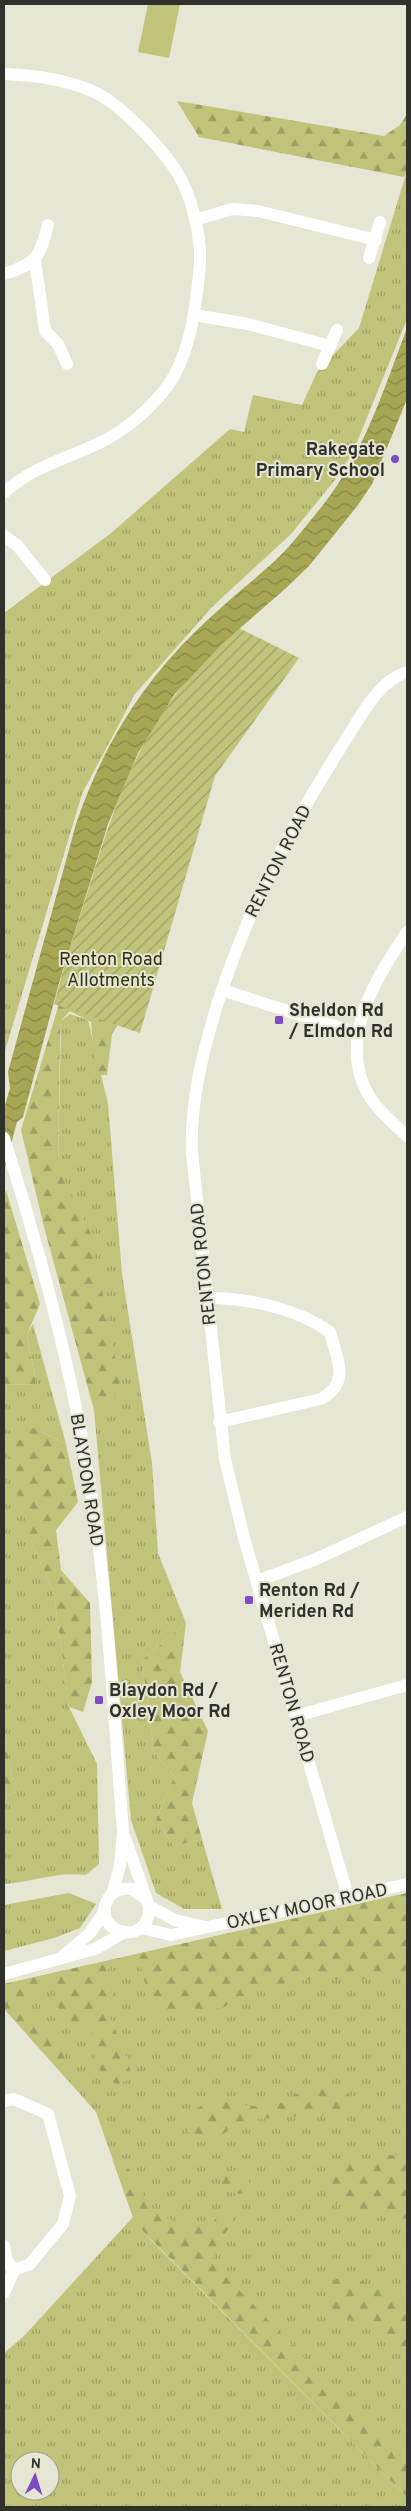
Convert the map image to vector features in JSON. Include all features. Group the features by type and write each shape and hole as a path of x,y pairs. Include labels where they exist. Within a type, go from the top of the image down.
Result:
{"street":[{"path":"4,74 26,74 59,80 94,92 122,112 144,132 179,175 195,220 200,264 194,315 184,355 163,392 142,413 108,438 46,465 5,488"},
{"path":"195,220 232,209 258,211 376,240"},
{"path":"369,258 380,222"},
{"path":"4,274 22,268 35,260 42,250 48,225"},
{"path":"35,260 45,331 63,341 67,364"},
{"path":"194,315 248,324 330,346"},
{"path":"322,364 338,330"},
{"path":"4,536 17,545 45,580"},
{"name":"RENTON ROAD","path":"348,1897 234,1500 219,1422 192,1153 191,1119 200,1067 231,960 260,890 326,771 369,705 385,686 400,674 407,672"},
{"path":"407,932 371,994 357,1033 357,1064 369,1096 407,1136"},
{"path":"222,990 357,1033"},
{"name":"BLAYDON ROAD","path":"4,1138 25,1206 66,1366 93,1504 107,1615 123,1831 120,1866 112,1894"},
{"path":"207,1298 249,1301 315,1321 330,1332 340,1374 339,1384 332,1393 321,1399 219,1422"},
{"path":"257,1581 314,1560 407,1517"},
{"path":"296,1716 407,1685"},
{"name":"BLAYDON ROAD","path":"123,1831 148,1902"},
{"name":"OXLEY MOOR ROAD","path":"141,1928 171,1935 407,1884"},
{"path":"59,1960 90,1932 105,1911 107,1901 112,1894 125,1888 132,1889 148,1902 148,1919 141,1928 130,1933 110,1926 105,1911"},
{"name":"OXLEY MOOR ROAD","path":"148,1902 175,1920 208,1928"},
{"path":"4,1974 95,1949 123,1932"},
{"path":"4,2101 14,2099 48,2114 70,2196 63,2224 30,2264 14,2270 4,2294"},
{"path":"4,2246 7,2261 14,2270"}],"green space":[{"path":"148,4 180,4 169,58 138,52"},
{"path":"177,101 384,136 400,125 407,114 407,171 404,177 199,137"},
{"path":"407,171 407,319 353,452 335,480 291,534 213,606 135,694 82,794 4,1054 4,613 110,534 230,429 244,432 253,395 302,405 317,372 359,328"},
{"name":"Renton Road Allotments","path":"239,628 299,658 215,776 140,1033 54,1004 113,814 142,747 160,716 182,687 208,657"},
{"path":"65,984 119,1022 112,1034 107,1075 98,1075 95,1065 91,1022 70,1011 61,1021 60,1036 58,1166 91,1234 120,1382 108,1410 94,1410 44,1227 21,1130"},
{"path":"70,1014 88,1020 108,1104 122,1274 152,1463 158,1553 186,1623 142,1660 154,1752 174,1777 156,1819 174,1846 202,1839 222,1909 184,1909 156,1893 131,1820 94,1410 108,1410 58,1166 61,1021"},
{"path":"6,1190 40,1304 27,1334 36,1384 4,1385 4,1199"},
{"path":"33,1324 66,1444 32,1427 30,1538 54,1594 69,1707 97,1764 99,1864 86,1875 65,1874 4,1884 4,1798 15,1792 4,1734 4,1385 36,1384 27,1334"},
{"path":"32,1427 66,1444 78,1502 56,1530 61,1570 90,1603 92,1682 83,1712 69,1707 54,1594 30,1538 8,1452"},
{"path":"186,1623 180,1672 208,1731 192,1803 202,1839 174,1846 156,1819 174,1777 154,1752 142,1660"},
{"path":"4,1734 15,1792 4,1798"},
{"path":"69,1893 96,1904 80,1928 54,1938 4,1951 4,1905"},
{"path":"407,1893 407,2477 142,2231 407,2497 407,2507 4,2507 4,2353 24,2336 133,2217 96,2112 29,2037 4,1984"},
{"path":"407,1893 407,1972 382,1978 351,1980 320,1978 286,1983 254,1990 222,2008 164,2012 152,2009 149,2004 140,1966 128,1963 109,1967 105,1975 113,1996 111,2019 127,2057 131,2074 127,2081 117,2084 103,2074 99,2067 96,2060 91,2027 81,2025 63,2016 53,1987 46,1986 32,1991 28,1999 27,2011 50,2030 60,2043 63,2060 60,2071 4,2009 4,1984"},
{"path":"331,2084 344,2088 348,2092 352,2103 349,2109 337,2117 319,2115 256,2119 236,2124 222,2135 209,2140 193,2137 188,2131 191,2116 198,2108 208,2103 220,2102 259,2107 270,2106 306,2090"},
{"path":"407,2154 407,2219 368,2212 339,2204 331,2200 326,2192 331,2176 349,2164 373,2157"},
{"path":"113,2161 121,2161 127,2166 148,2203 164,2217 186,2225 201,2226 212,2223 220,2211 228,2210 233,2215 233,2223 218,2243 212,2262 407,2464 407,2497 135,2223"},
{"path":"233,2171 247,2176 251,2186 246,2193 232,2193 220,2184 224,2172"},
{"path":"345,2277 407,2298 407,2361 384,2336 371,2327 347,2318 334,2309 330,2301 328,2289 334,2280"}],"water":[{"path":"407,328 407,399 372,484 358,505 309,566 222,644 174,695 138,753 108,824 59,983 23,1117 17,1122 4,1171 4,1109 10,1088 8,1072 76,824 97,770 140,696 176,651 207,620 285,551 323,505 362,442"}],"place":[{"name":"Rakegate Primary School","path":"395,459"},
{"name":"Sheldon Rd / Elmdon Rd","path":"279,1020"},
{"name":"Renton Rd / Meriden Rd","path":"249,1600"},
{"name":"Blaydon Rd / Oxley Moor Rd","path":"99,1700"}]}
